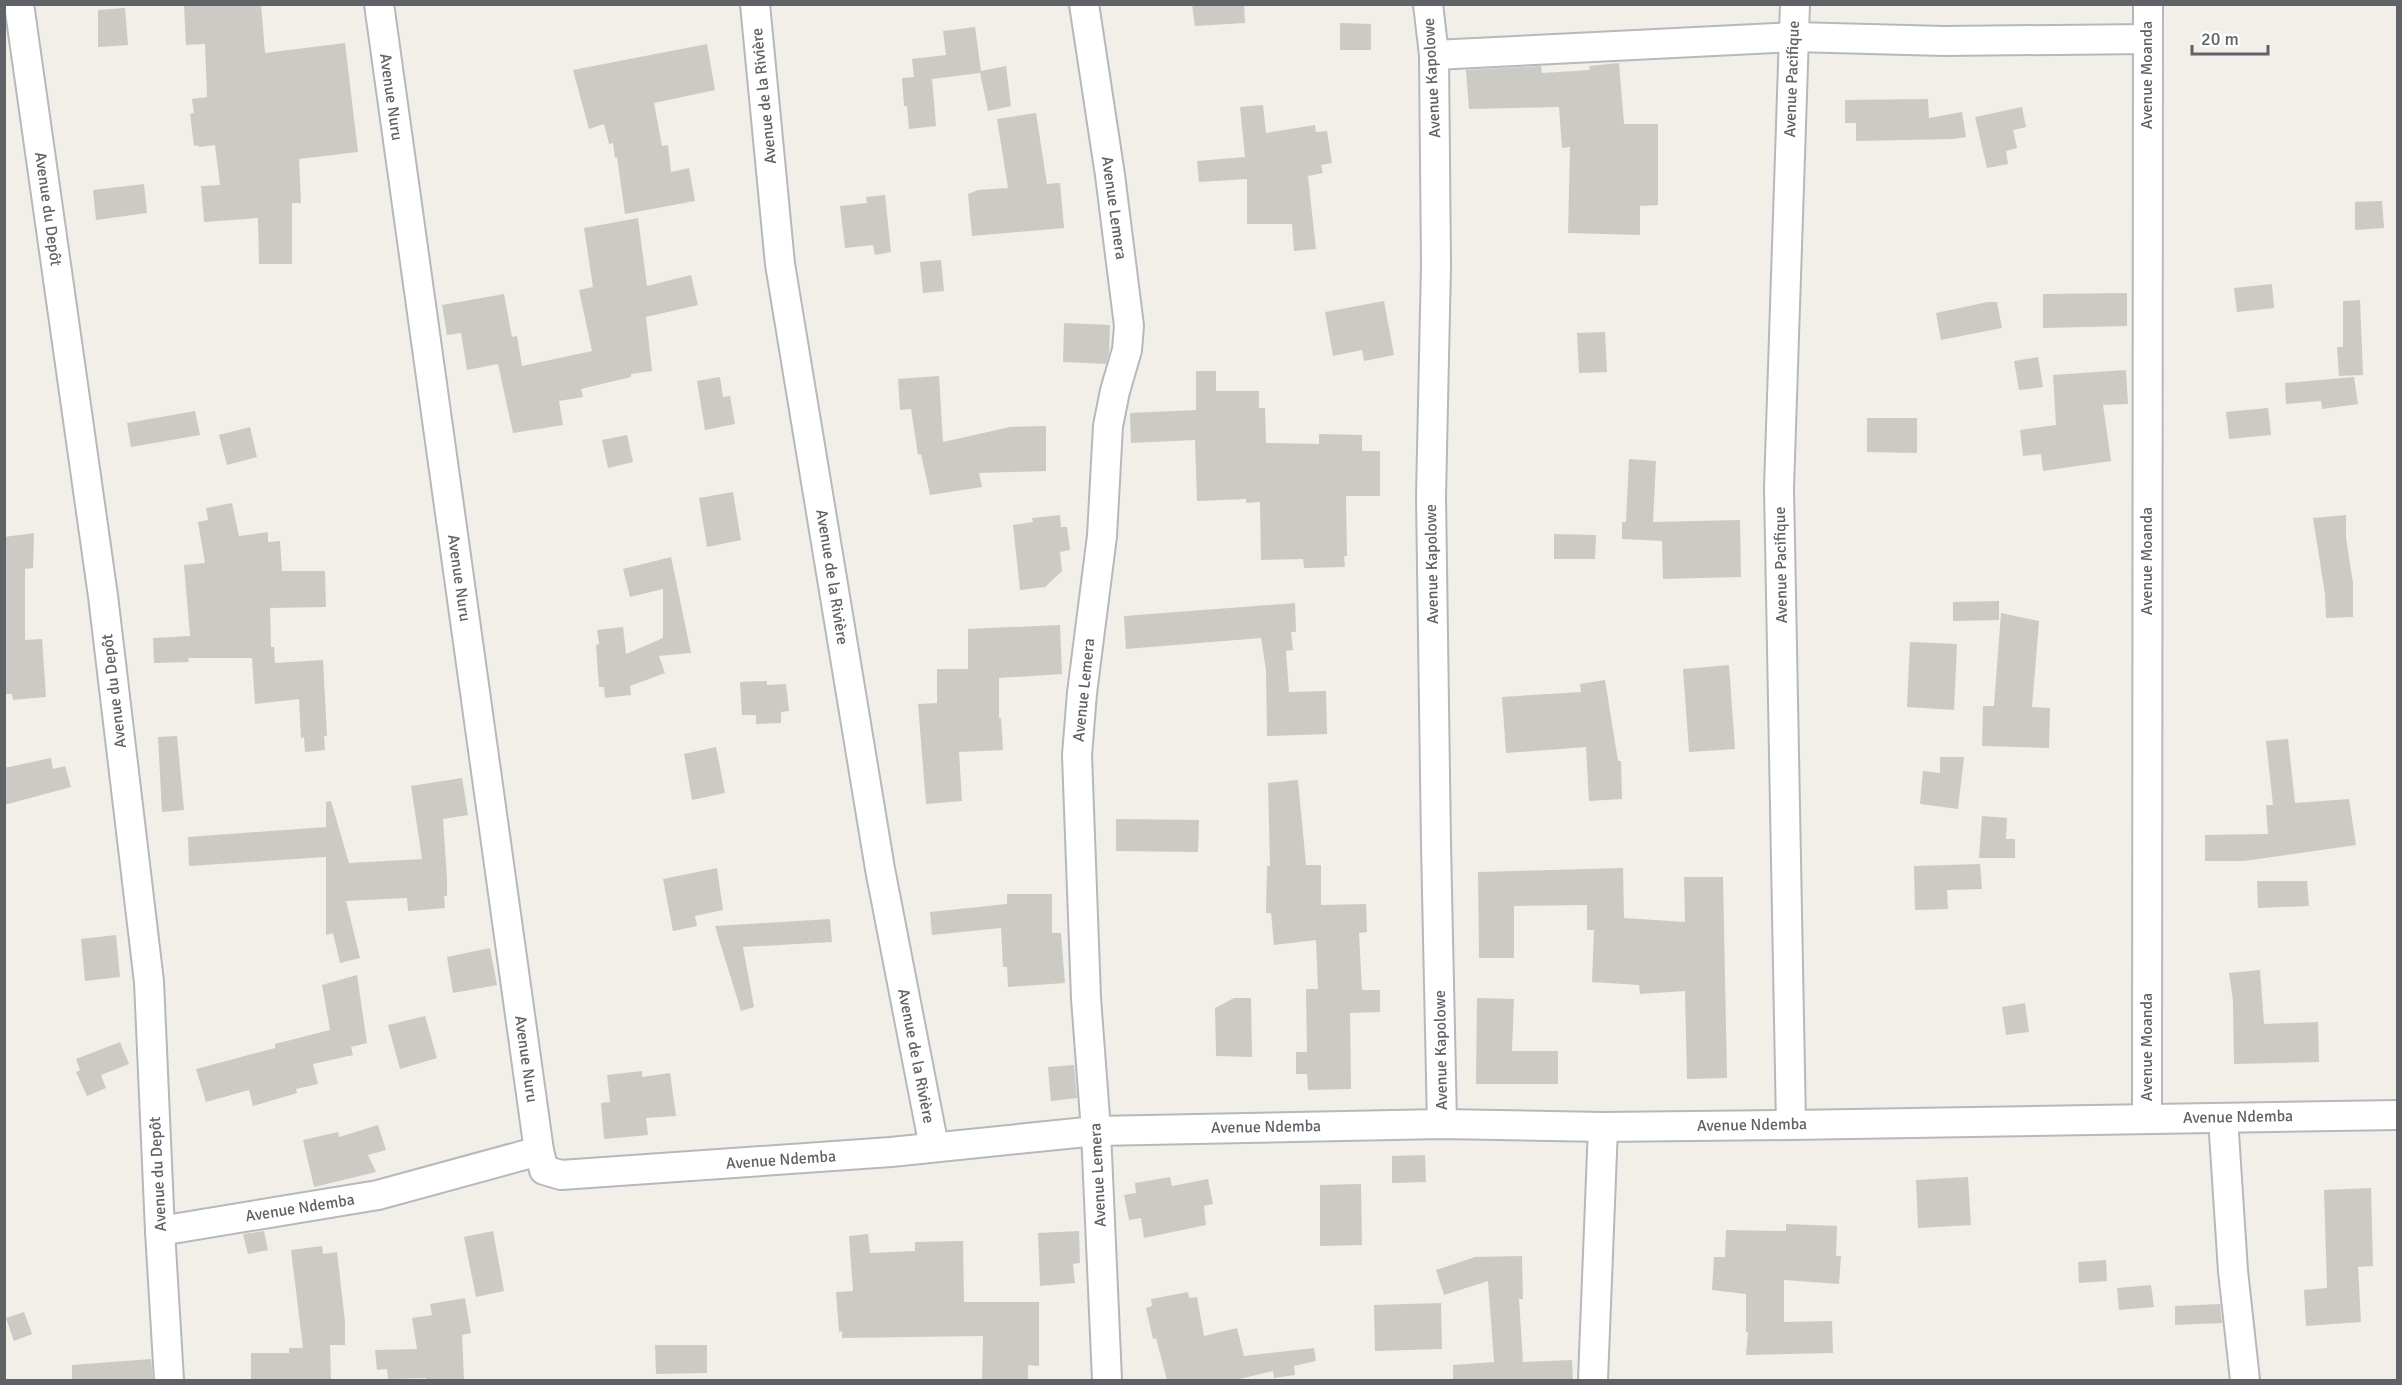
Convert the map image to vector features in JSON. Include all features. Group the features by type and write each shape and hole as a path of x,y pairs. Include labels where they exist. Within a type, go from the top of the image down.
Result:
{"street":[{"name":"Avenue du Depôt","path":"19,4 103,596 149,982 169,1380"},
{"name":"Avenue Nuru","path":"379,4 538,1151"},
{"name":"Avenue de la Rivière","path":"755,4 782,276 880,869 934,1147"},
{"name":"Avenue Lemera","path":"1084,4 1110,175 1129,326 1127,350 1108,426 1102,536 1082,693 1077,755 1086,998 1096,1131 1107,1380"},
{"name":"Avenue Kapolowe","path":"1428,4 1434,55 1436,265 1431,496 1442,1124"},
{"name":"Avenue Pacifique","path":"1791,1125 1779,488 1795,4"},
{"name":"Avenue Moanda","path":"2147,1118 2148,4"},
{"path":"1434,55 1794,38 1944,41 2147,39"},
{"name":"Avenue Ndemba","path":"160,1232 378,1195 538,1151 544,1170 561,1175 891,1152 1096,1131 1442,1124 1603,1127 2397,1115"},
{"path":"2223,1118 2233,1271 2246,1380"},
{"path":"1593,1380 1603,1127"}],"building":[{"path":"184,4 261,4 265,53 345,43 358,152 299,159 301,203 292,203 292,264 259,264 258,218 204,222 201,186 220,185 215,145 194,146 190,114 194,113 192,99 207,97 205,44 186,45"},
{"path":"1192,4 1244,4 1245,23 1195,26"},
{"path":"125,8 128,45 98,47 98,10"},
{"path":"1340,23 1371,24 1371,50 1340,50"},
{"path":"975,27 981,71 1006,66 1011,106 988,111 980,73 932,79 936,126 909,129 907,106 904,106 902,78 914,77 912,59 946,55 943,31"},
{"path":"707,44 715,90 654,103 662,146 668,145 671,172 689,168 695,201 625,214 613,143 609,144 604,124 589,129 573,70"},
{"path":"1619,63 1624,124 1658,124 1658,205 1640,206 1640,235 1568,233 1570,147 1562,148 1559,107 1469,109 1466,70 1541,66 1542,73 1590,70 1589,66"},
{"path":"1928,99 1929,118 1962,112 1966,137 1856,141 1856,123 1845,123 1845,100"},
{"path":"1263,105 1266,133 1315,125 1316,132 1327,131 1332,163 1321,165 1323,173 1308,176 1316,249 1294,251 1292,224 1247,224 1247,179 1199,182 1197,161 1245,157 1240,107"},
{"path":"2022,107 2026,127 2013,130 2017,148 2006,151 2008,164 1987,168 1975,117"},
{"path":"1036,113 1047,184 1060,183 1064,228 972,236 968,194 978,190 1008,188 997,119"},
{"path":"144,184 147,213 96,220 93,190"},
{"path":"885,195 891,252 875,255 873,245 845,248 840,206 867,203 866,197"},
{"path":"2382,201 2384,228 2355,230 2355,202"},
{"path":"638,218 647,286 691,275 698,305 646,317 652,371 631,374 631,377 581,389 583,397 559,401 563,425 513,433 498,364 467,370 461,333 447,335 442,305 504,294 512,337 517,336 522,366 592,351 579,290 593,287 584,228"},
{"path":"941,260 944,291 923,293 920,262"},
{"path":"2272,284 2274,308 2237,312 2234,288"},
{"path":"2127,293 2127,326 2043,328 2043,294"},
{"path":"2360,300 2363,375 2339,376 2337,347 2343,347 2343,301"},
{"path":"1384,301 1394,355 1364,361 1362,350 1333,356 1325,312"},
{"path":"1997,302 2002,328 1941,340 1936,313"},
{"path":"1064,323 1110,325 1109,353 1106,364 1063,362"},
{"path":"1605,332 1607,372 1579,373 1577,333"},
{"path":"2038,357 2043,387 2019,390 2014,361"},
{"path":"2126,370 2128,404 2103,405 2111,461 2043,471 2041,454 2023,456 2020,430 2056,425 2053,375"},
{"path":"1196,371 1216,371 1216,391 1259,391 1259,408 1265,408 1266,443 1319,444 1319,434 1362,435 1362,451 1380,451 1380,496 1346,496 1347,556 1344,556 1345,567 1304,568 1303,559 1261,560 1260,502 1246,503 1246,499 1197,501 1195,440 1131,443 1130,413 1196,410"},
{"path":"939,376 943,442 1010,427 1046,426 1046,471 979,473 982,487 930,495 921,454 918,455 911,409 900,410 898,379"},
{"path":"720,377 723,397 730,396 735,424 705,430 697,381"},
{"path":"2354,377 2358,404 2322,409 2321,401 2286,404 2285,383"},
{"path":"2268,408 2271,435 2229,439 2226,412"},
{"path":"195,411 200,435 131,447 127,423"},
{"path":"1867,418 1917,418 1917,453 1867,452"},
{"path":"250,427 257,457 227,465 219,435"},
{"path":"627,435 633,462 608,468 602,440"},
{"path":"1629,459 1656,461 1653,522 1740,520 1741,577 1663,579 1662,541 1622,539 1622,522 1626,522"},
{"path":"733,492 741,540 707,547 699,498"},
{"path":"232,503 239,536 268,532 268,542 280,541 282,571 325,571 326,607 270,608 271,647 274,647 275,663 323,660 327,736 324,736 325,750 305,752 304,737 301,738 299,699 255,704 252,658 188,658 189,662 154,663 153,638 190,636 184,565 205,563 198,522 208,520 206,508"},
{"path":"1060,515 1061,527 1067,527 1070,550 1060,552 1062,571 1045,587 1020,590 1013,525 1033,522 1032,518"},
{"path":"2346,515 2346,538 2353,583 2353,617 2326,618 2325,594 2313,518"},
{"path":"34,533 33,568 25,569 25,640 42,639 46,697 13,700 12,694 4,694 4,537"},
{"path":"1554,534 1596,535 1595,559 1554,559"},
{"path":"671,557 691,653 659,656 665,673 630,686 631,695 605,698 604,687 599,687 597,630 623,627 626,654 663,638 663,589 630,597 623,569"},
{"path":"1999,601 1999,620 1953,621 1953,602"},
{"path":"1295,603 1296,632 1291,632 1293,650 1286,651 1289,692 1326,691 1327,734 1267,736 1266,670 1261,638 1126,649 1124,616"},
{"path":"2001,613 2039,621 2032,707 2050,708 2049,748 1982,746 1983,706 1994,706"},
{"path":"1060,625 1062,674 999,678 999,718 1001,718 1003,750 959,752 962,801 926,804 918,704 937,703 937,669 968,669 968,629"},
{"path":"1910,642 1957,644 1954,710 1907,707"},
{"path":"1729,665 1735,749 1689,752 1683,669"},
{"path":"1605,680 1618,761 1621,761 1622,799 1589,801 1586,747 1506,753 1502,697 1581,692 1580,684"},
{"path":"767,681 767,685 786,684 789,711 781,712 781,723 756,724 756,715 742,715 740,682"},
{"path":"177,736 184,810 162,812 158,737"},
{"path":"2288,739 2295,803 2349,799 2356,845 2244,861 2205,861 2205,835 2268,834 2266,805 2273,805 2266,741"},
{"path":"716,747 725,793 692,800 684,754"},
{"path":"1940,757 1964,757 1958,809 1920,804 1923,771 1940,773"},
{"path":"51,758 53,769 65,766 71,787 4,805 4,768"},
{"path":"462,778 468,815 443,819 447,879 447,896 444,896 445,908 408,911 407,898 346,901 360,958 340,963 333,933 326,935 326,857 189,866 188,837 326,827 326,802 331,801 349,863 422,859 411,786"},
{"path":"1298,780 1306,865 1321,865 1321,905 1366,904 1367,932 1359,933 1362,990 1380,990 1380,1012 1350,1013 1351,1089 1308,1090 1307,1074 1296,1074 1296,1052 1307,1052 1306,989 1318,989 1316,940 1274,945 1271,913 1266,913 1267,866 1270,866 1268,783"},
{"path":"1982,816 2007,818 2006,839 2015,839 2015,858 1979,858"},
{"path":"1116,819 1199,820 1198,852 1116,851"},
{"path":"1980,864 1982,889 1947,890 1948,909 1915,910 1914,866"},
{"path":"717,868 723,910 695,916 697,926 673,931 663,879"},
{"path":"1623,868 1624,918 1685,922 1684,877 1723,877 1727,1078 1687,1079 1685,991 1640,994 1639,985 1592,982 1594,930 1587,930 1587,905 1514,906 1514,958 1479,958 1478,872"},
{"path":"2257,881 2307,881 2309,906 2258,908"},
{"path":"1007,894 1052,894 1052,933 1061,933 1065,983 1008,987 1007,967 1003,967 1001,928 932,935 930,912 1007,904"},
{"path":"830,919 832,942 743,947 754,1007 741,1011 715,926"},
{"path":"116,935 120,977 85,981 81,939"},
{"path":"490,948 497,985 453,993 447,957"},
{"path":"2260,970 2264,1024 2318,1022 2319,1062 2234,1064 2233,1001 2229,973"},
{"path":"357,975 367,1043 351,1047 353,1055 313,1064 318,1084 296,1089 297,1093 253,1106 249,1090 206,1102 196,1069 275,1048 275,1044 330,1030 322,985"},
{"path":"1234,998 1251,998 1252,1057 1216,1056 1215,1008"},
{"path":"1477,998 1514,999 1512,1051 1558,1051 1558,1084 1476,1084"},
{"path":"2025,1003 2029,1032 2006,1035 2002,1007"},
{"path":"425,1016 437,1058 400,1069 388,1025"},
{"path":"120,1042 129,1064 101,1075 106,1088 87,1096 76,1072 80,1070 76,1059"},
{"path":"1074,1065 1077,1098 1051,1101 1048,1067"},
{"path":"642,1071 642,1077 670,1073 676,1116 646,1118 648,1135 604,1139 601,1103 610,1102 607,1075"},
{"path":"378,1125 386,1150 368,1155 376,1172 314,1187 303,1140 338,1132 339,1137"},
{"path":"1425,1155 1426,1182 1392,1183 1392,1156"},
{"path":"1170,1177 1172,1186 1208,1179 1213,1204 1204,1206 1206,1225 1144,1238 1141,1218 1129,1220 1124,1195 1136,1193 1135,1183"},
{"path":"1968,1177 1971,1225 1918,1228 1916,1180"},
{"path":"1361,1184 1362,1245 1320,1246 1320,1185"},
{"path":"2371,1188 2373,1266 2358,1267 2361,1322 2306,1326 2304,1290 2327,1288 2324,1190"},
{"path":"1786,1224 1837,1226 1836,1256 1841,1256 1839,1284 1784,1280 1784,1322 1832,1321 1833,1353 1746,1355 1748,1332 1746,1332 1746,1294 1712,1290 1714,1257 1725,1257 1726,1230 1786,1231"},
{"path":"264,1231 268,1250 248,1254 243,1234"},
{"path":"493,1231 504,1291 476,1297 464,1237"},
{"path":"1079,1231 1080,1263 1073,1264 1075,1283 1040,1286 1038,1233"},
{"path":"868,1234 870,1253 915,1251 915,1242 963,1241 964,1302 1039,1302 1039,1366 1028,1365 1028,1379 982,1380 983,1336 842,1338 842,1331 839,1332 836,1292 853,1291 849,1236"},
{"path":"322,1246 323,1254 337,1252 345,1322 345,1345 330,1345 331,1380 251,1380 251,1353 289,1353 289,1348 303,1348 291,1250"},
{"path":"1522,1256 1523,1299 1519,1299 1523,1362 1572,1360 1573,1380 1453,1380 1453,1365 1494,1362 1488,1281 1444,1295 1436,1270 1475,1257"},
{"path":"2106,1260 2107,1281 2079,1283 2078,1262"},
{"path":"2151,1285 2154,1307 2119,1310 2117,1288"},
{"path":"1188,1292 1189,1298 1197,1297 1204,1336 1237,1328 1244,1356 1314,1348 1316,1361 1294,1366 1295,1375 1274,1378 1273,1371 1235,1380 1167,1380 1156,1338 1153,1339 1146,1308 1152,1306 1151,1299"},
{"path":"465,1298 471,1333 462,1335 464,1380 388,1379 387,1369 377,1370 375,1350 417,1349 412,1318 432,1315 430,1304"},
{"path":"1441,1303 1442,1349 1375,1351 1374,1305"},
{"path":"2220,1304 2222,1323 2175,1325 2175,1306"},
{"path":"24,1312 32,1334 14,1341 6,1318"},
{"path":"655,1345 707,1345 707,1373 656,1374"},
{"path":"151,1359 153,1380 72,1380 72,1365"}]}
